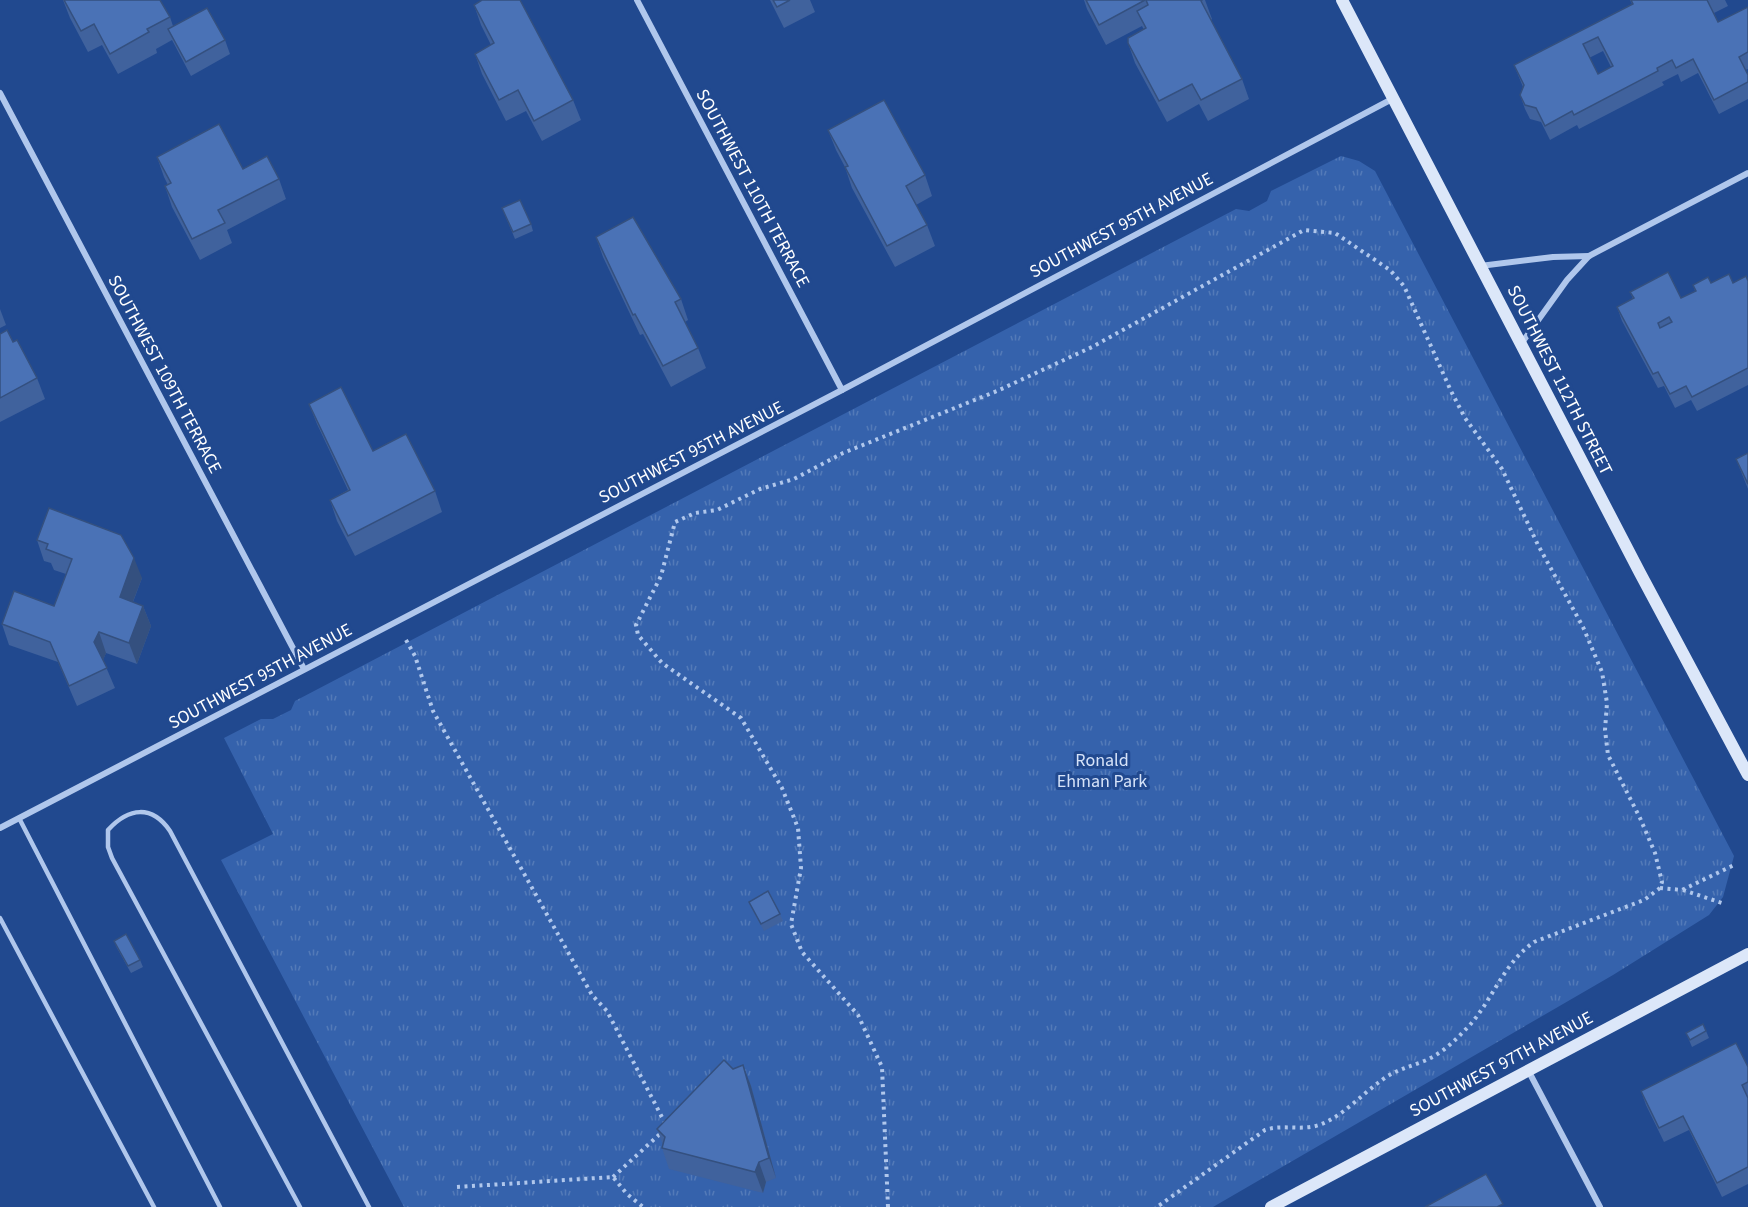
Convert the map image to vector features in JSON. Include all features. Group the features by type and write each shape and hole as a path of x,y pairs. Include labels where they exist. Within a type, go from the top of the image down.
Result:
{"main road":[{"name":"SOUTHWEST 112TH STREET","path":"1342,0 1748,775"},
{"name":"SOUTHWEST 97TH AVENUE","path":"1272,1207 1748,954"}],"street":[{"name":"SOUTHWEST 110TH TERRACE","path":"637,0 842,390"},
{"name":"SOUTHWEST 109TH TERRACE","path":"0,93 304,669"},
{"name":"SOUTHWEST 95TH AVENUE","path":"0,828 842,390 1394,98"},
{"path":"1521,344 1567,280 1589,256 1748,173"},
{"path":"1480,266 1553,257 1589,256"},
{"path":"1528,1070 1600,1207"}],"lane":[{"path":"300,1207 112,858 108,848 108,830 124,817 143,812 151,813 159,817 170,831 369,1207"},
{"path":"19,818 220,1207"},
{"path":"0,918 154,1207"}],"path":[{"path":"888,1207 885,1088 882,1067 858,1015 802,952 791,924 801,868 798,828 782,788 741,718 662,663 638,635 636,625 662,576 675,522 695,513 717,510 760,489 794,479 843,453 976,400 1082,352 1239,268 1262,251 1304,230 1335,233 1390,270 1404,286 1465,418 1502,469 1602,672 1607,703 1605,730 1608,755 1655,853 1662,882 1660,888 1644,900 1534,942 1506,968 1480,1016 1440,1052 1383,1079 1320,1125 1301,1128 1276,1126 1265,1130 1157,1207"},
{"path":"406,640 415,656 436,717 592,995 606,1011 667,1128 673,1131"},
{"path":"1682,890 1734,866"},
{"path":"1660,888 1682,890 1725,904"},
{"path":"457,1187 613,1176 667,1128"},
{"path":"613,1176 627,1194 643,1207"}],"green space":[{"name":"Ronald Ehman Park","path":"1341,156 1359,161 1375,171 1734,856 1723,897 1709,915 1613,975 1213,1207 404,1207 221,860 273,834 224,738 261,719 273,719 291,710 295,701 1236,209 1249,211 1267,201 1271,191"}],"building":[{"path":"64,0 160,0 170,17 147,29 149,32 110,54 94,24 81,31"},
{"path":"482,0 520,0 573,100 534,121 518,90 499,100 475,54 494,43 474,5"},
{"path":"773,0 790,0 777,7"},
{"path":"1086,0 1145,0 1099,25"},
{"path":"1146,0 1202,0 1242,79 1201,100 1192,84 1159,101 1128,43 1128,38 1146,28 1137,11 1148,5"},
{"path":"1631,0 1707,0 1718,22 1748,7 1748,52 1739,57 1748,75 1748,82 1714,100 1693,59 1676,68 1672,60 1657,68 1658,71 1574,115 1572,111 1545,126 1536,108 1525,105 1520,95 1524,85 1514,65 1633,4","holes":["1598,37 1613,66 1598,74 1583,44"]},
{"path":"207,8 225,40 186,62 168,29"},
{"path":"884,100 925,175 906,186 927,225 887,246 828,130"},
{"path":"219,124 243,169 267,156 279,179 218,210 225,223 192,239 165,186 171,183 157,157"},
{"path":"520,200 531,224 513,232 502,208"},
{"path":"633,217 681,299 675,302 698,348 663,366 635,314 633,315 596,237"},
{"path":"1668,272 1681,298 1696,291 1693,285 1708,277 1711,283 1729,274 1733,283 1746,276 1748,281 1748,368 1692,397 1686,386 1670,394 1658,372 1653,374 1617,307 1634,298 1630,292","holes":["1669,317 1672,322 1660,328 1658,323"]},
{"path":"7,330 13,342 17,340 37,378 0,398 0,334"},
{"path":"341,387 373,451 406,434 435,491 348,536 330,500 350,490 309,404"},
{"path":"1748,453 1748,484 1736,459"},
{"path":"49,508 121,535 134,558 120,597 143,606 129,643 99,632 94,642 107,668 69,686 50,642 2,624 14,591 54,606 72,559 46,549 48,544 37,540"},
{"path":"768,891 780,914 761,924 749,902"},
{"path":"126,934 140,960 128,966 114,941"},
{"path":"1703,1024 1706,1031 1690,1040 1686,1033"},
{"path":"1736,1043 1748,1067 1748,1082 1742,1085 1748,1098 1748,1167 1717,1183 1683,1116 1659,1128 1641,1091"},
{"path":"724,1060 733,1069 743,1065 769,1158 759,1162 755,1172 662,1148 665,1137 657,1129"},
{"path":"1486,1174 1503,1204 1497,1207 1425,1207"}]}
